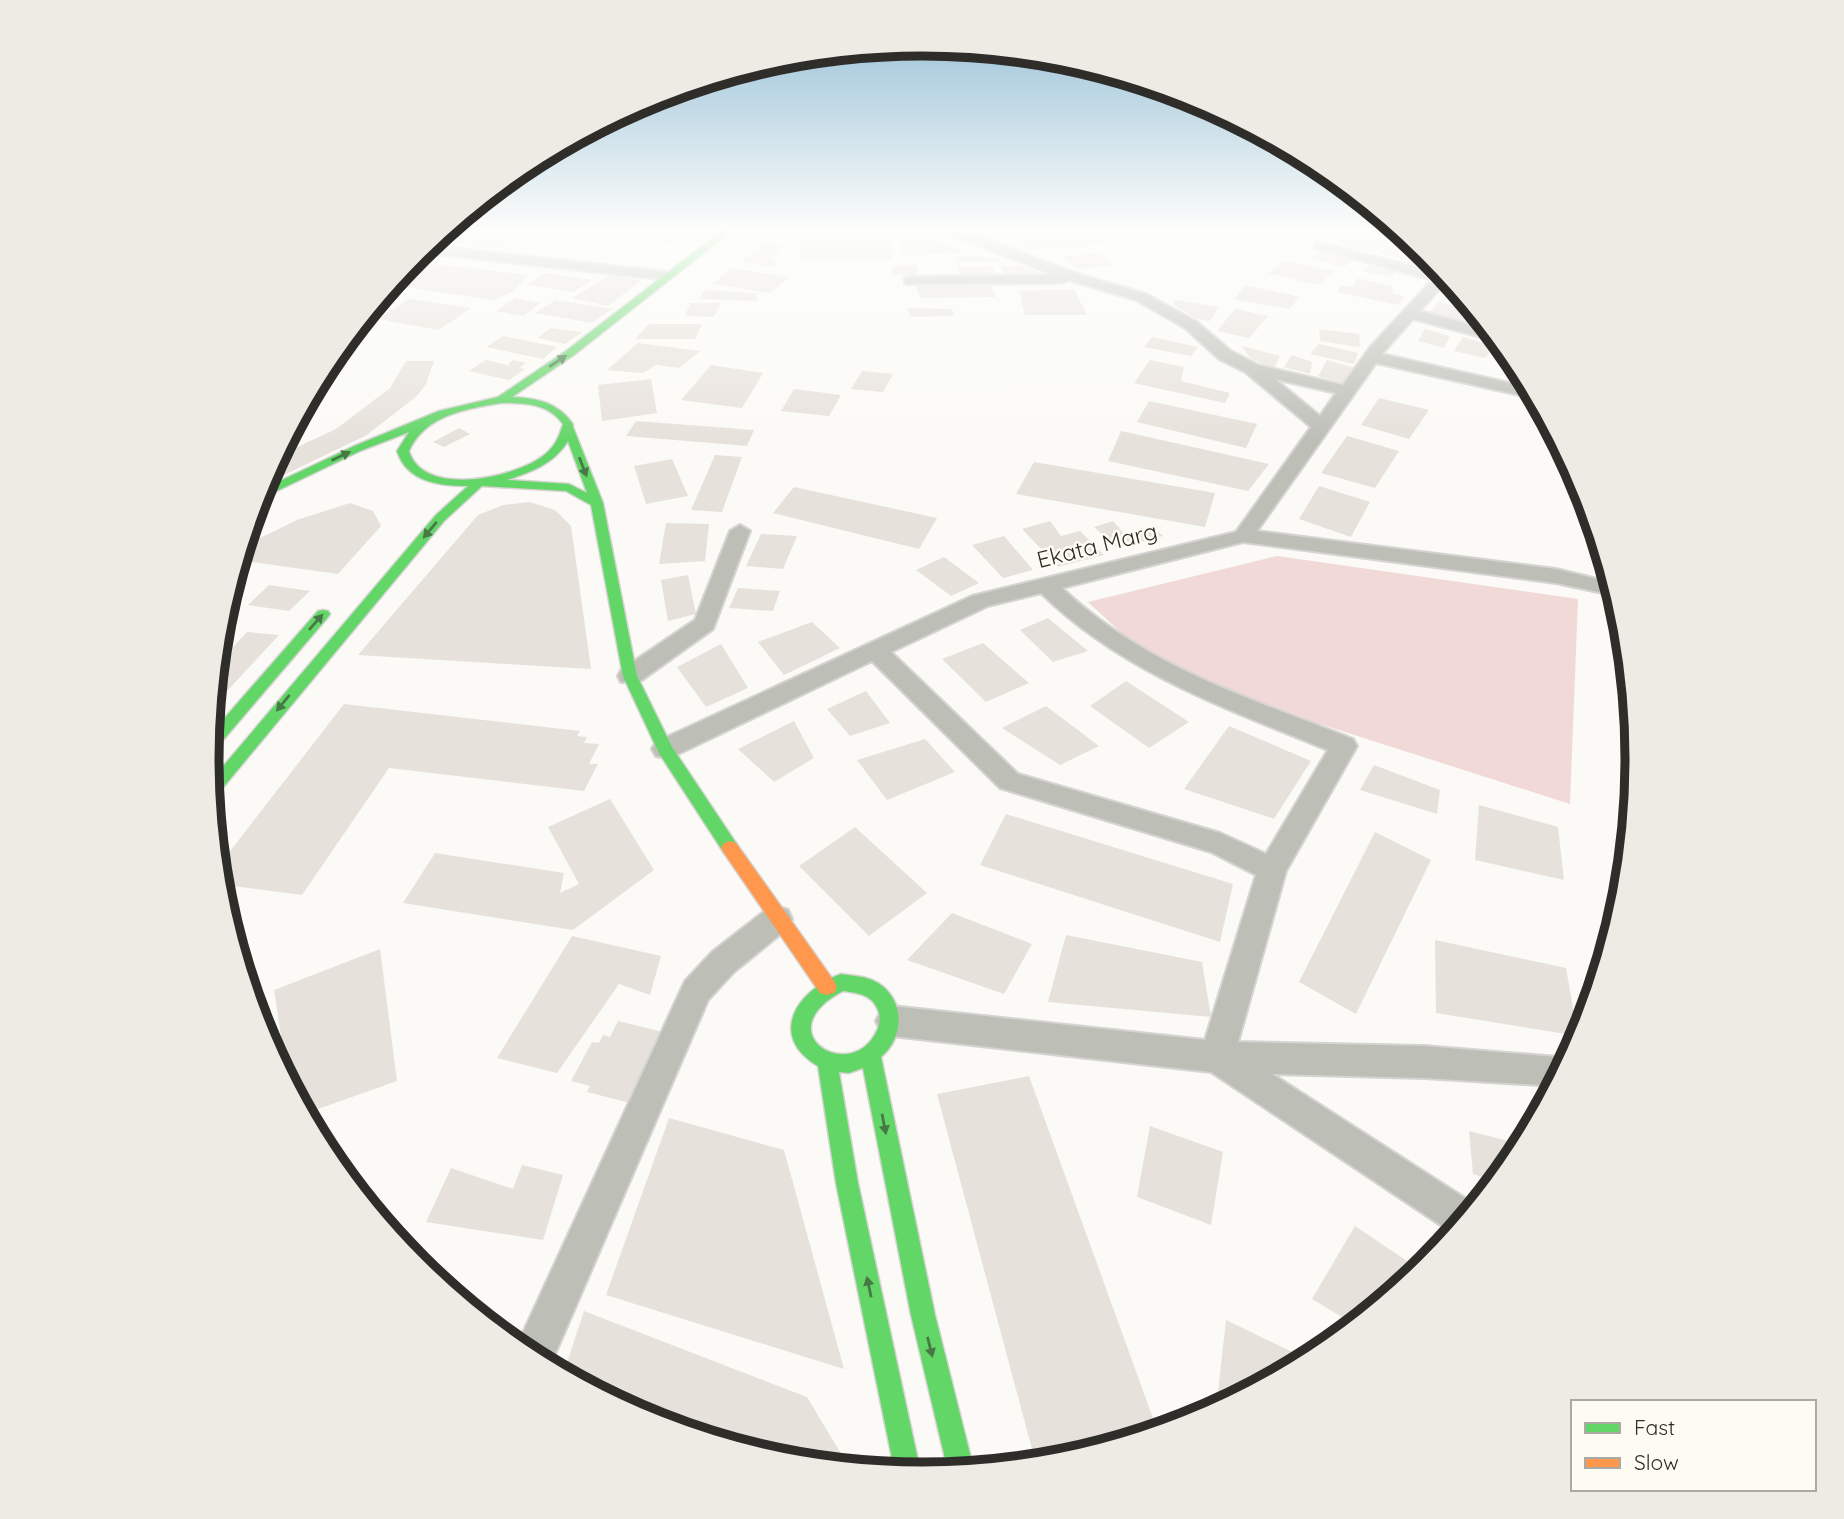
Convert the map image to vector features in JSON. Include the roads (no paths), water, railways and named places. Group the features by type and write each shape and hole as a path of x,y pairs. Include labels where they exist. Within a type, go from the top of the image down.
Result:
{"main road":[{"path":"501,400 570,353 637,300"},
{"path":"583,366 622,329 659,300"},
{"path":"272,489 356,449 465,406 501,400 556,402 567,421 597,503 630,676 666,749 777,919 827,987"},
{"path":"419,497 415,470 404,456 405,444 415,431 430,420"},
{"path":"219,780 440,518 479,482 506,477 542,462 565,443 569,430"},
{"path":"388,466 415,470 434,480 559,486 597,503"},
{"path":"267,503 299,487 357,468"},
{"path":"220,734 332,604"},
{"path":"841,982 870,987 889,1007 892,1021 882,1047 871,1057 849,1064 827,1062 805,1044 801,1018 806,1005 827,987 841,982"},
{"path":"871,1057 923,1315 959,1461"},
{"path":"827,1062 847,1183 906,1462"}],"street":[{"path":"1146,300 1191,324 1225,355 1251,368 1322,427"},
{"path":"1422,300 1372,356 1243,536 1556,576 1604,587"},
{"path":"1409,313 1481,332"},
{"path":"1372,356 1520,391"},
{"path":"1251,368 1348,391"},
{"path":"630,676 705,624 740,531"},
{"name":"Ekata Marg","path":"666,749 980,601 1243,536"},
{"path":"1046,584 1088,624 1143,659 1235,702 1344,746 1272,870 1217,1057"},
{"path":"875,651 1009,781 1220,844 1272,870"},
{"path":"537,1348 696,991 723,962 777,919"},
{"path":"892,1021 1217,1057 1424,1062 1553,1070"},
{"path":"1217,1057 1458,1215"}]}
